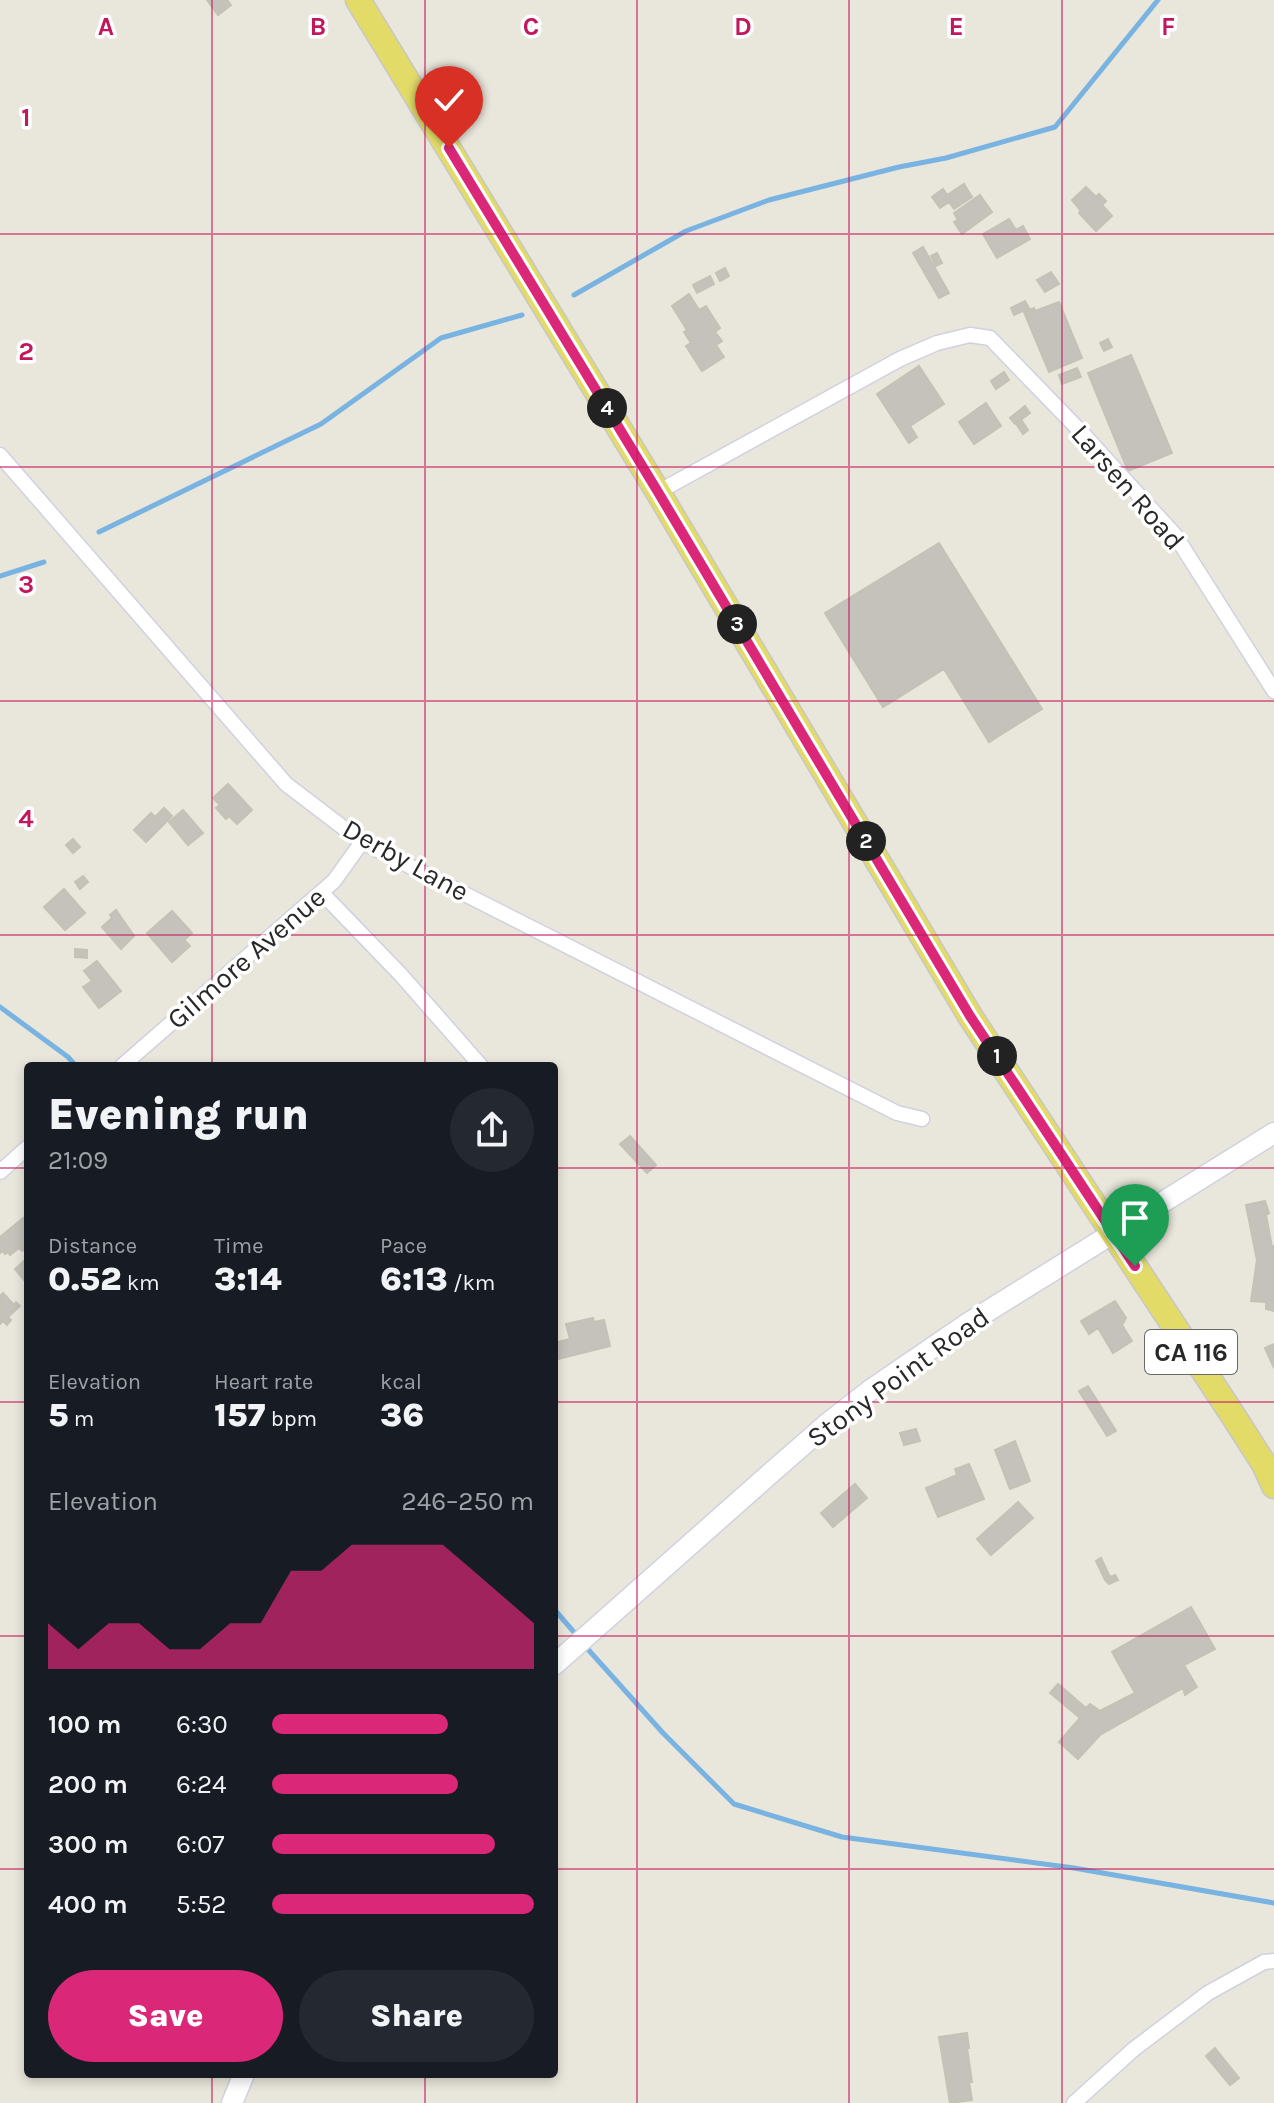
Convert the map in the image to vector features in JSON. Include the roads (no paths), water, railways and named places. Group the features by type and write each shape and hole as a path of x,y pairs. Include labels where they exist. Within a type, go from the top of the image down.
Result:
{"main road":[{"name":"CA 116","path":"358,0 658,492 970,1016 1234,1417 1274,1486"},
{"name":"Stony Point Road","path":"558,1661 783,1462 872,1389 944,1339 1274,1133"},
{"path":"232,2103 242,2078"}],"street":[{"name":"Larsen Road","path":"658,492 900,359 937,343 970,335 990,338 1175,535 1274,691"},
{"name":"Derby Lane","path":"0,455 286,784 362,842 897,1113 922,1119"},
{"name":"Gilmore Avenue","path":"127,1062 334,881 362,842"},
{"path":"321,892 401,975 477,1062"},
{"path":"0,1172 24,1151"},
{"path":"1074,2103 1134,2049 1208,1993 1264,1962 1274,1961"}],"waterway":[{"path":"574,295 686,231 769,200 946,158 1055,127 1158,0"},
{"path":"99,532 321,424 441,338 522,315"},
{"path":"0,576 44,562"},
{"path":"0,1007 72,1062"},
{"path":"558,1614 579,1638"},
{"path":"585,1646 663,1733 734,1804 842,1837 1074,1868 1274,1903"}]}
